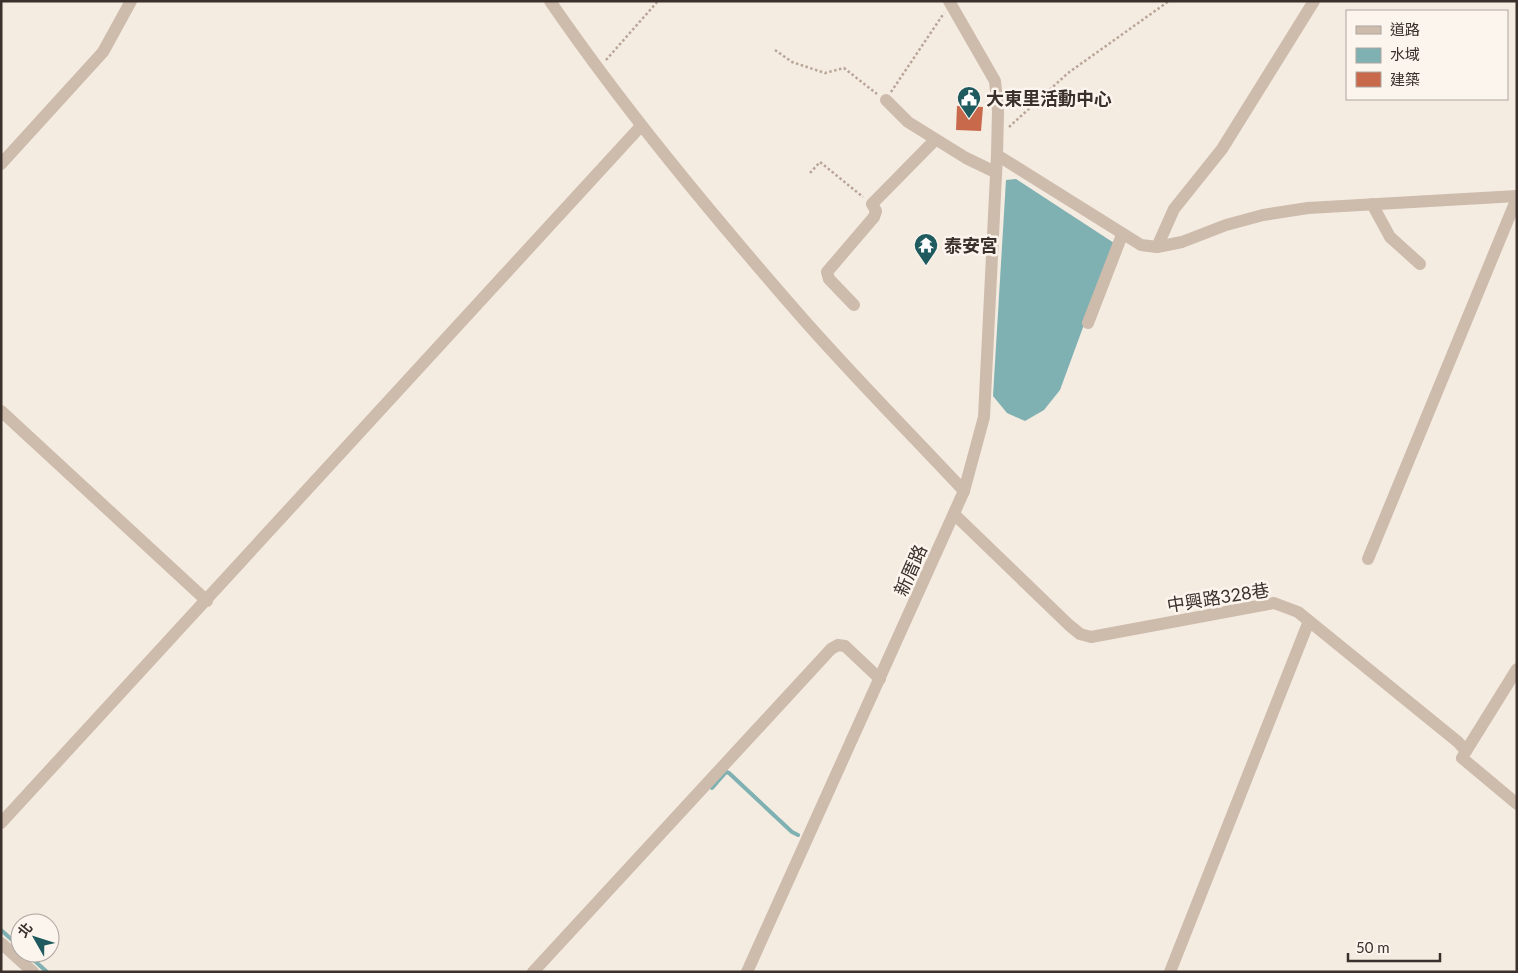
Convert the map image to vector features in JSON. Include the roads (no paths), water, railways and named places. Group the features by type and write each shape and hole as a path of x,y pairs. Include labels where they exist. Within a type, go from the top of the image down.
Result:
{"street":[{"path":"1,164 102,52 131,1"},
{"path":"550,1 598,70 642,126 797,312 964,491"},
{"path":"1157,247 1174,209 1222,149 1314,1"},
{"name":"新厝路","path":"747,972 964,491 984,417 994,172 998,139 995,80 949,2"},
{"path":"886,100 908,122 935,140 994,172"},
{"path":"1,823 642,126"},
{"path":"854,305 829,280 827,272 874,217 876,210 872,204 935,140"},
{"path":"996,155 1122,234 1142,245 1157,247 1182,242 1226,225 1281,212 1372,204 1517,197 1368,559"},
{"path":"1372,204 1390,237 1420,264"},
{"path":"1088,323 1122,234"},
{"path":"1,411 207,601"},
{"name":"中興路328巷","path":"954,514 1080,634 1091,637 1274,603 1298,612 1466,751 1462,758 1517,804"},
{"path":"1170,972 1309,621"},
{"path":"533,972 831,648 838,644 845,646 880,679"},
{"path":"1466,751 1517,669"},
{"path":"1,943 33,972"}],"water":[{"path":"1016,179 1114,243 1060,390 1044,410 1025,421 1007,413 993,396 1006,180"}],"waterway":[{"path":"712,788 726,772 729,773 792,832 798,835"},
{"path":"1,930 10,938"},
{"path":"37,963 47,972"}],"place":[{"name":"大東里活動中心","path":"969,119"},
{"name":"泰安宮","path":"926,266"}]}
